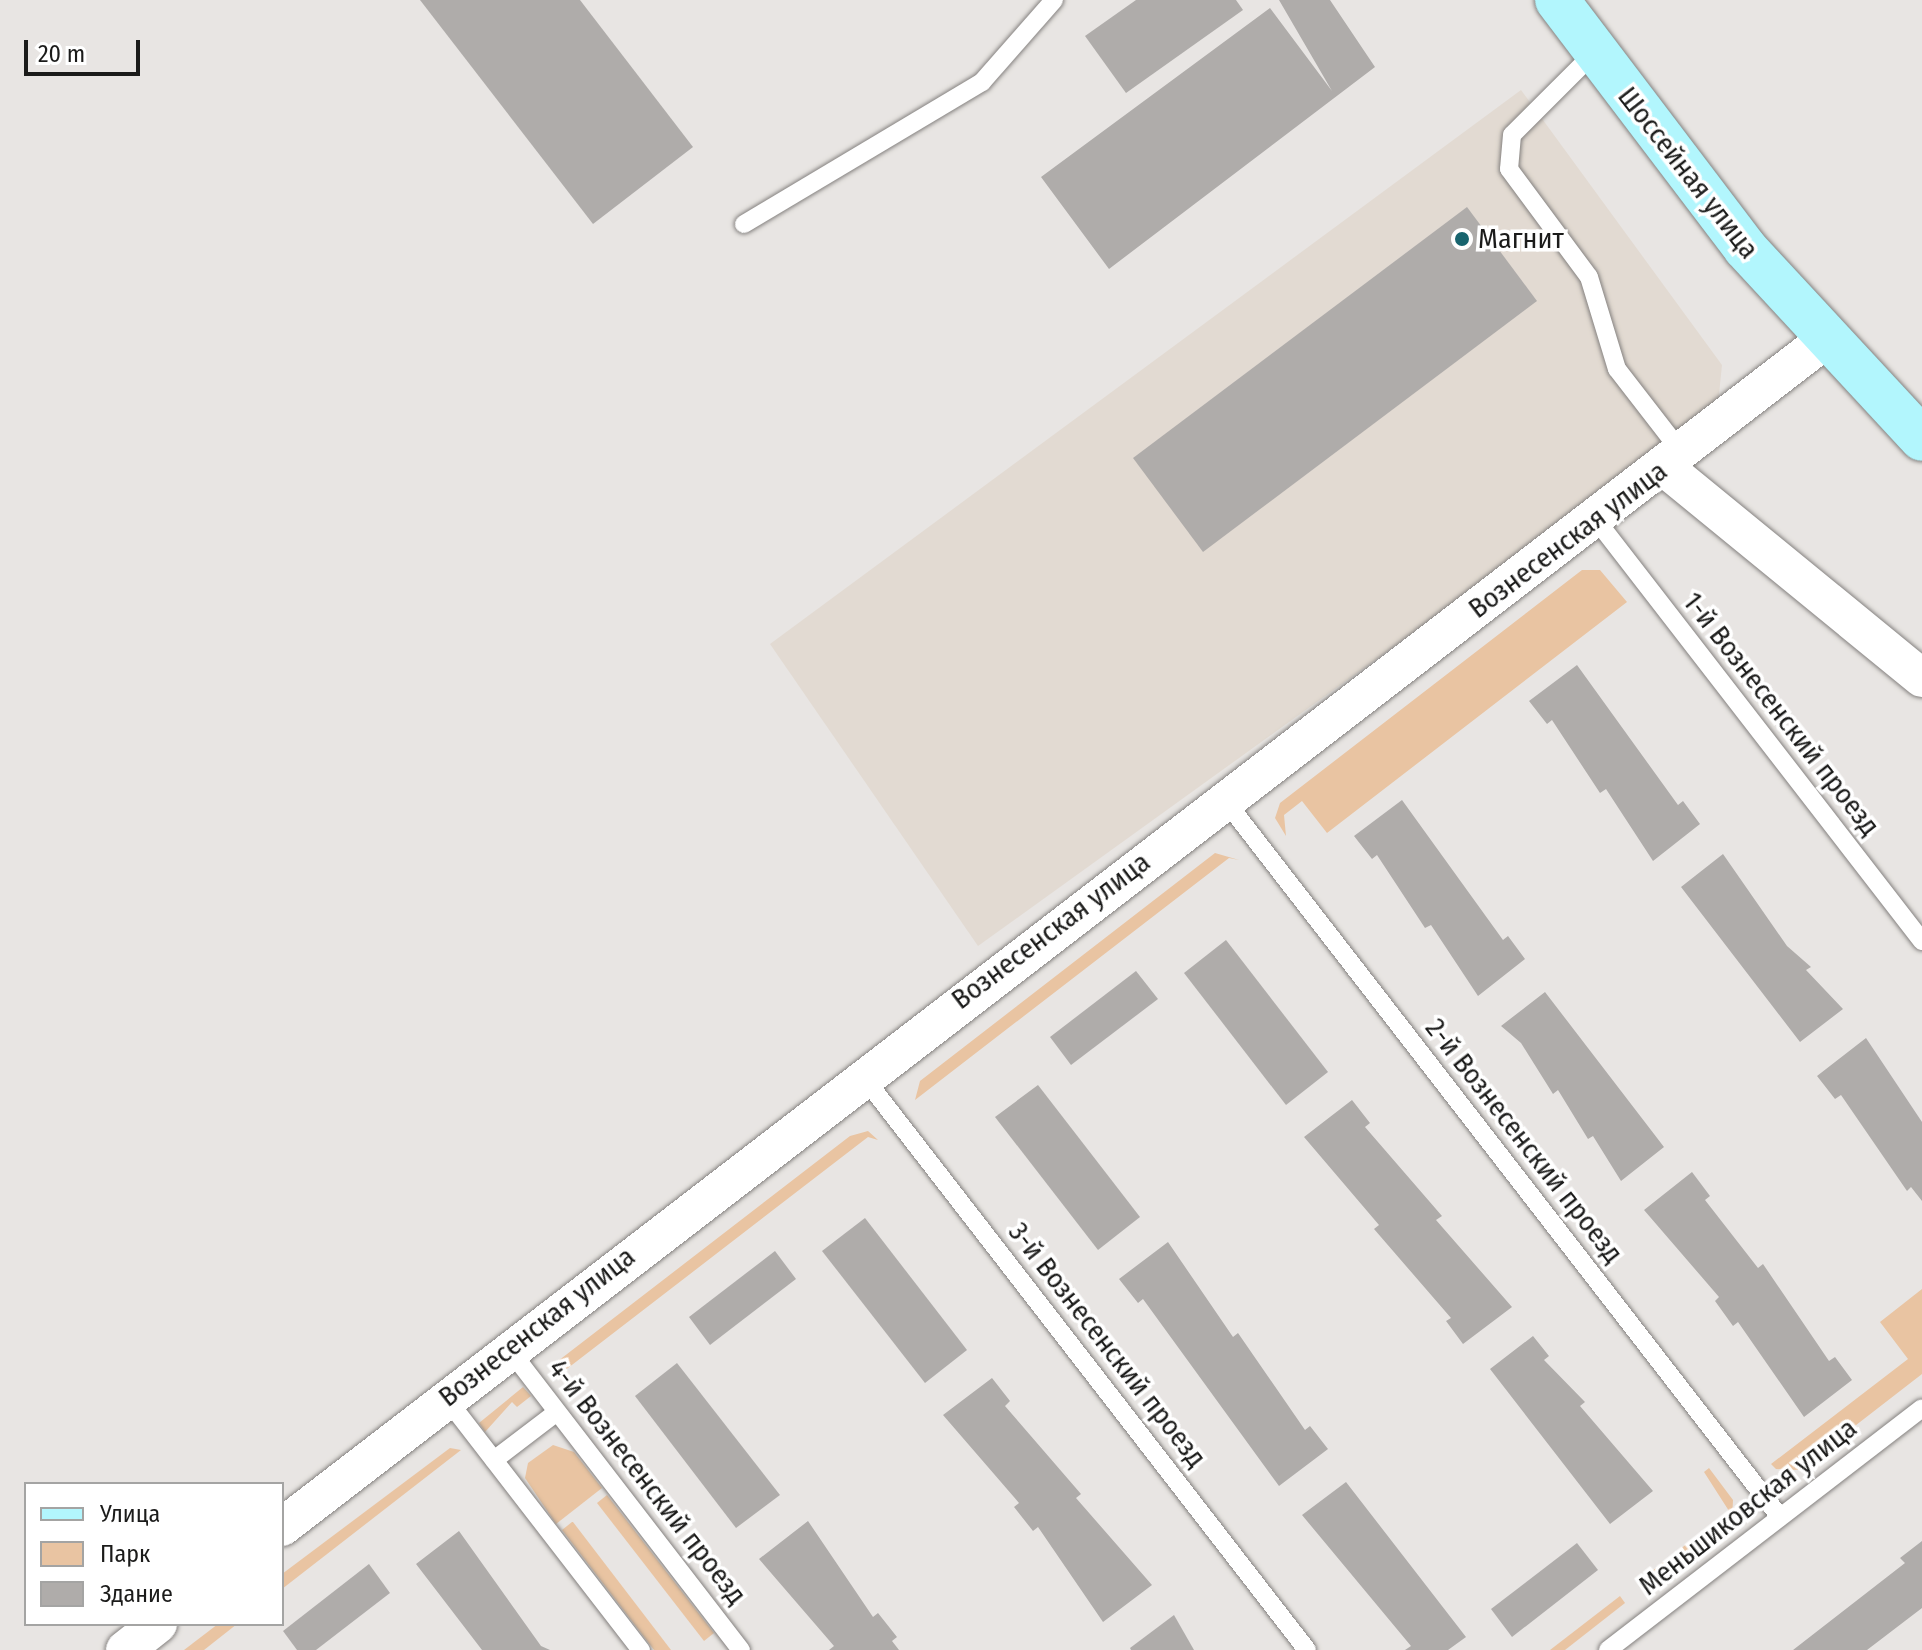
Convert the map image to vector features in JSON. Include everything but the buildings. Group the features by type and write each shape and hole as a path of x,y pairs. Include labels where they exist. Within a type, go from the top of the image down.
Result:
{"main road":[{"name":"Шоссейная улица","path":"1557,0 1824,341 1922,439"}],"street":[{"name":"Вознесенская улица","path":"284,1525 862,1075 1224,799 1597,521 1824,341"},
{"path":"1673,460 1922,678"},
{"path":"125,1650 155,1626"}],"lane":[{"path":"744,224 982,82 1054,0"},
{"path":"1595,52 1512,135 1509,169 1589,277 1617,369 1673,460"},
{"name":"1-й Вознесенский проезд","path":"1597,521 1922,941"},
{"name":"2-й Вознесенский проезд","path":"1224,799 1780,1517"},
{"name":"3-й Вознесенский проезд","path":"862,1075 1307,1650"},
{"name":"4-й Вознесенский проезд","path":"509,1349 741,1650"},
{"path":"446,1398 641,1650"},
{"name":"Меньшиковская улица","path":"1608,1650 1922,1408"},
{"path":"494,1460 557,1412"}],"shaded area":[{"path":"1521,90 1722,365 1718,404 1657,457 978,946 770,644"}],"green space":[{"path":"1582,570 1600,570 1627,602 1327,833 1302,801 1284,815 1286,836 1275,818 1280,803"},
{"path":"1215,853 1239,860 1229,858 915,1100 920,1081"},
{"path":"868,1131 878,1140 868,1137 555,1378 558,1361 850,1136"},
{"path":"1922,1289 1922,1374 1798,1470 1776,1469 1771,1464 1908,1359 1880,1322"},
{"path":"523,1387 531,1396 517,1407 512,1402 485,1432 479,1423"},
{"path":"553,1445 574,1452 602,1488 556,1524 525,1478 528,1463"},
{"path":"450,1448 461,1450 284,1587 284,1572"},
{"path":"1709,1468 1733,1500 1732,1520 1643,1589 1638,1582 1729,1511 1704,1472"},
{"path":"607,1495 714,1633 704,1641 597,1503"},
{"path":"573,1522 671,1650 654,1650 562,1530"},
{"path":"1620,1596 1625,1603 1565,1650 1550,1650"},
{"path":"215,1626 234,1626 204,1650 184,1650"}],"place":[{"name":"Магнит","path":"1462,239"}]}
